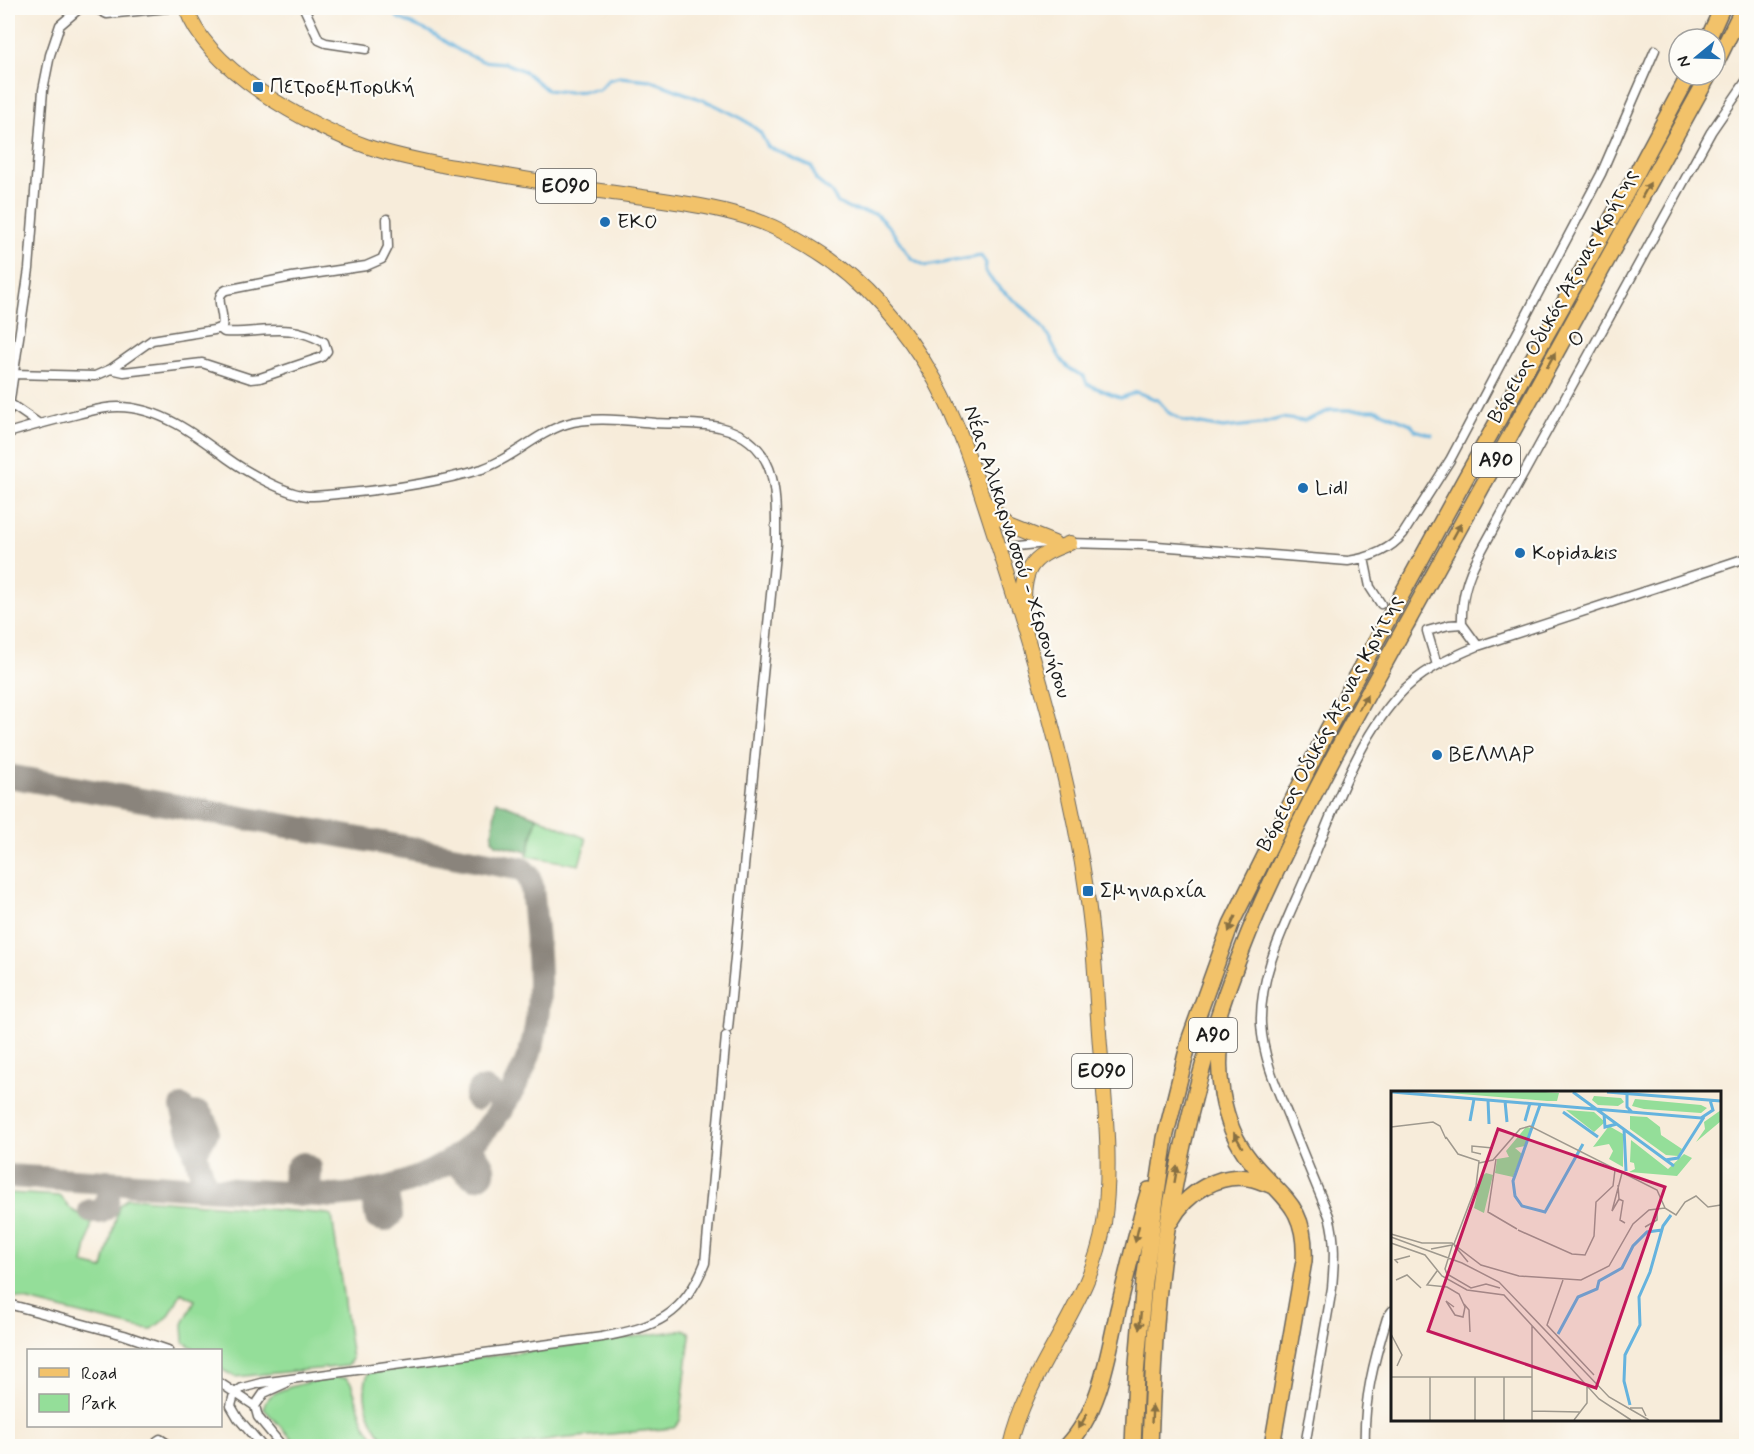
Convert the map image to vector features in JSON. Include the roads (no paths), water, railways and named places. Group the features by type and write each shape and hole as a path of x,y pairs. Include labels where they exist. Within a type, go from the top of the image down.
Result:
{"highway":[{"path":"1713,27 1722,8"},
{"path":"1727,41 1743,8"},
{"name":"Βόρειος Οδικός Άξονας Κρήτης","path":"1133,1446 1144,1281 1165,1138 1190,1038 1231,924 1328,729 1683,87"},
{"name":"Βόρειος Οδικός Άξονας Κρήτης","path":"1150,1446 1158,1308 1166,1231 1189,1116 1232,978 1261,904 1321,780 1702,87"},
{"path":"1272,1446 1303,1272 1305,1240 1300,1220 1288,1201 1248,1157 1232,1130 1223,1097 1219,1062 1222,1031 1230,1005 1287,847"},
{"path":"1067,1446 1086,1418 1098,1388 1139,1224 1165,1138"},
{"path":"1166,1231 1176,1211 1183,1203 1196,1191 1214,1183 1233,1178 1251,1179 1273,1186"}],"main road":[{"name":"Νέας Αλικαρνασσού - Χερσονήσου","path":"186,8 205,43 244,79 284,106 366,146 409,159 729,213 769,225 817,251 846,273 890,317 922,358 946,402 983,501 1023,624 1061,765 1088,900 1103,1082 1107,1165 1104,1224 1096,1256 1074,1309 1021,1410 1010,1446"},
{"path":"983,501 1009,525 1054,543"},
{"path":"1023,624 1025,583 1032,564 1047,552 1070,543"}],"street":[{"path":"39,423 8,408 29,269 45,78 60,25 80,8"},
{"path":"95,8 107,14 168,8"},
{"path":"304,8 319,40 366,49"},
{"path":"999,548 1054,543 1144,545 1348,561 1364,558 1397,541 1450,460 1601,174 1656,50"},
{"name":"Ο","path":"1462,624 1466,585 1478,557 1711,132 1746,81"},
{"path":"13,374 95,376 111,369 152,340 204,333 219,328 224,320 219,298 226,290 366,266 382,259 388,247 387,219"},
{"path":"111,369 124,372 201,363 251,379 322,357 327,351 324,342 308,333 273,329 224,332 219,328"},
{"path":"8,433 39,423 102,409 118,407 147,412 161,416 186,429 241,468 270,483 305,496 391,489 470,472 499,462 541,436 573,422 640,422 717,427 747,437 758,448 772,477 776,500 776,544 705,1263 690,1293 671,1313 650,1326 602,1337 261,1383 242,1388 234,1394 231,1406 262,1446"},
{"path":"1364,558 1370,586 1381,604"},
{"path":"1305,1446 1332,1288 1333,1233 1329,1216 1269,1067 1261,1025 1263,994 1277,946 1348,776 1391,704 1417,679 1437,665 1478,646 1746,558"},
{"path":"1418,626 1427,631 1462,624 1478,646"},
{"path":"1427,631 1437,665"},
{"path":"8,1304 124,1335 165,1349"},
{"path":"1365,1446 1364,1431 1371,1369 1387,1318 1391,1312"},
{"path":"255,1406 264,1393 300,1378"},
{"path":"222,1385 255,1406 258,1417 282,1446"},
{"path":"157,1446 157,1441 160,1439 171,1446"}],"waterway":[{"path":"391,8 398,18 430,32 460,51 482,61 505,63 524,71 547,90 568,92 599,90 608,80 620,77 650,80 713,104 743,119 760,132 768,147 812,167 816,180 831,192 838,203 849,209 876,214 890,228 911,258 926,266 981,256 986,263 985,271 991,279 1038,322 1050,338 1063,363 1084,376 1087,384 1121,398 1136,392 1158,400 1169,413 1184,421 1223,428 1261,424 1282,418 1304,421 1331,410 1377,410 1411,424 1415,430 1432,435"}],"tunnel":[{"path":"1389,609 1418,626"}],"place":[{"name":"Πετροεμπορική","path":"258,87"},
{"name":"EKO","path":"605,222"},
{"name":"Lidl","path":"1303,488"},
{"name":"Kopidakis","path":"1520,553"},
{"name":"ΒΕΛΜΑΡ","path":"1437,755"},
{"name":"Σμηναρχία","path":"1088,891"}]}
